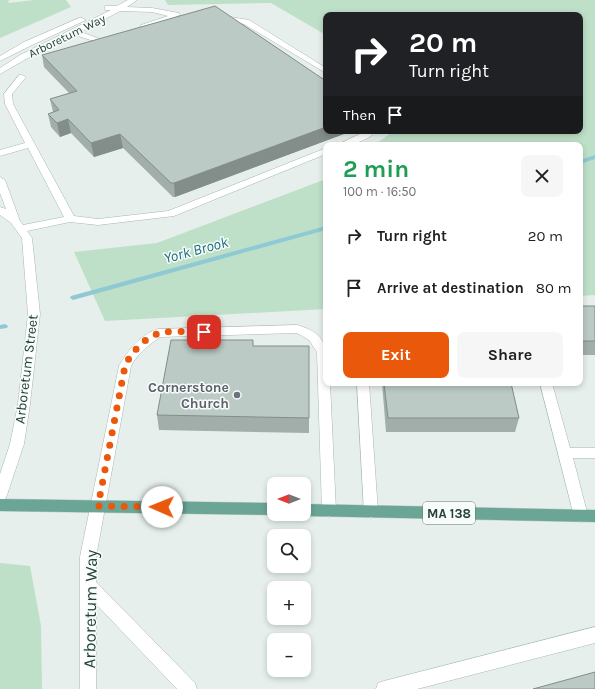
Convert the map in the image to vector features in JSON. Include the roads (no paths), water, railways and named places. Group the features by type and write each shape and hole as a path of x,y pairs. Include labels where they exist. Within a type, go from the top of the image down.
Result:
{"main road":[{"path":"0,505 267,509"},
{"name":"MA 138","path":"311,510 588,516"}],"street":[{"name":"Arboretum Way","path":"0,72 23,57 60,43 74,32 121,8 133,0"},
{"name":"Arboretum Way","path":"0,59 46,36 97,15 108,4"},
{"path":"108,4 121,8 152,10 179,15 139,29"},
{"path":"209,15 246,22 323,69"},
{"path":"74,32 103,42 118,37"},
{"path":"46,36 60,43"},
{"path":"22,77 8,94 9,104 70,219"},
{"path":"350,142 367,134"},
{"path":"0,153 30,144"},
{"path":"0,210 18,225 70,219 98,222 170,214 323,153"},
{"path":"0,180 18,225"},
{"name":"Arboretum Street","path":"0,495 16,444 24,404 34,314 27,238 18,225"},
{"name":"Arboretum Way","path":"88,689 88,557 125,366 130,355 143,343 158,333 297,329 308,332 316,340 322,352 323,378"},
{"name":"Arboretum Way","path":"323,386 328,511"},
{"path":"363,386 372,512"},
{"path":"547,386 565,453 588,516"},
{"path":"565,453 595,453"},
{"path":"87,584 189,689"},
{"path":"384,689 595,635"}],"waterway":[{"name":"York Brook","path":"583,161 595,157"},
{"name":"York Brook","path":"73,298 323,229"},
{"name":"York Brook","path":"0,327 5,326"}],"place":[{"name":"Cornerstone Church","path":"237,395"}]}
